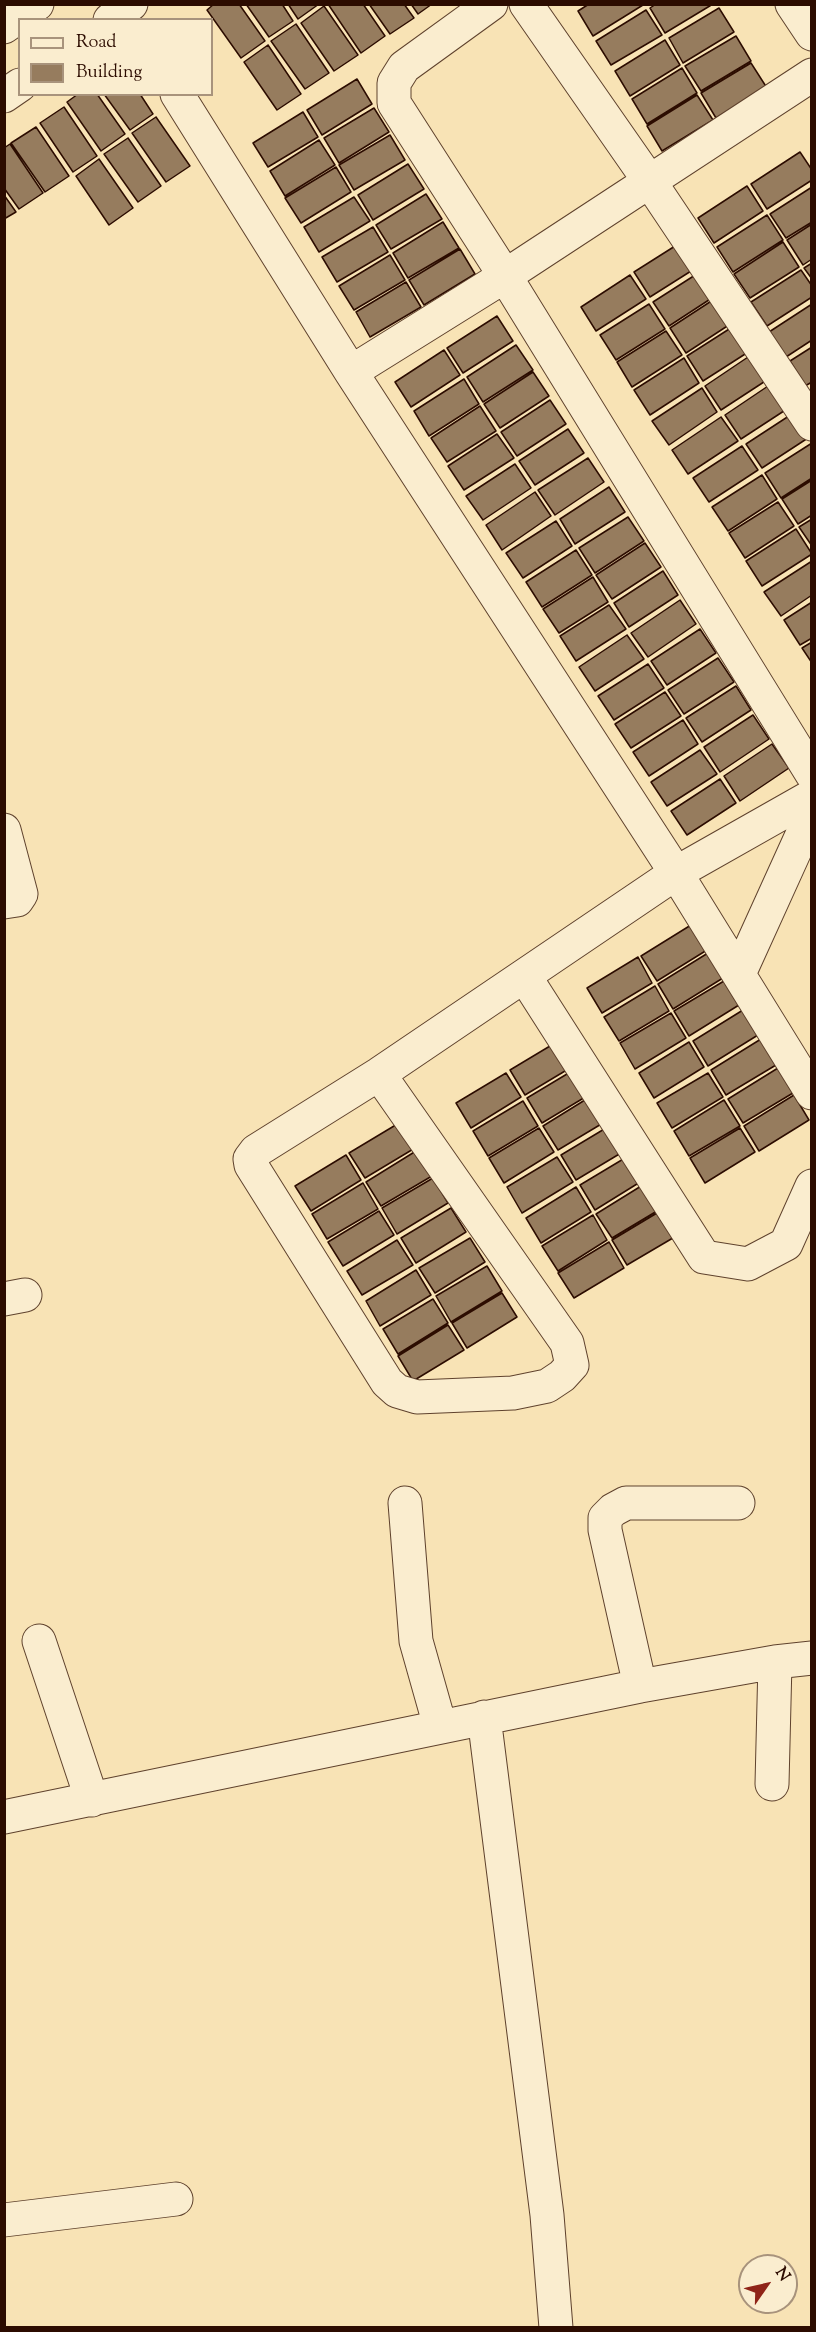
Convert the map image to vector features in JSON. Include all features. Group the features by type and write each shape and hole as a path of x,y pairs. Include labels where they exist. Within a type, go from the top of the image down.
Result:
{"street":[{"path":"4,27 37,4"},
{"path":"491,4 404,67 394,83 394,103 506,276 812,774"},
{"path":"526,4 650,182 812,424"},
{"path":"792,4 812,34"},
{"path":"351,372 506,276 812,75"},
{"path":"4,96 18,87"},
{"path":"178,96 351,372 676,873 812,1093"},
{"path":"379,1074 567,1343 572,1365 562,1376 547,1386 513,1393 417,1397 396,1391 387,1382 250,1159 256,1150 379,1074 676,873 812,796"},
{"path":"739,974 812,813"},
{"path":"4,830 21,894 17,900 4,902"},
{"path":"525,977 704,1257 748,1264 786,1244 812,1186"},
{"path":"405,1503 416,1641 440,1726"},
{"path":"640,1686 605,1530 605,1518 613,1510 626,1503 738,1503"},
{"path":"39,1641 92,1800"},
{"path":"4,1817 640,1686 775,1662 812,1658"},
{"path":"772,1784 775,1662"},
{"path":"484,1717 547,2215 556,2328"},
{"path":"4,2220 176,2199"}],"building":[{"path":"214,4 239,4 265,41 241,58 207,10"},
{"path":"246,4 282,4 293,21 269,37"},
{"path":"288,4 319,4 298,19"},
{"path":"328,4 363,4 385,36 361,53"},
{"path":"369,4 404,4 414,18 390,34"},
{"path":"411,4 432,4 418,14"},
{"path":"589,4 643,5 593,36 578,11"},
{"path":"656,4 713,4 665,33 650,8"},
{"path":"324,6 358,55 334,71 301,23"},
{"path":"719,8 734,32 683,63 669,38"},
{"path":"646,10 662,35 611,65 596,41"},
{"path":"296,24 329,73 305,89 271,41"},
{"path":"736,36 751,61 701,91 685,66"},
{"path":"665,40 680,65 630,96 615,71"},
{"path":"268,45 301,94 277,110 244,62"},
{"path":"751,63 767,88 716,118 701,93"},
{"path":"682,68 697,93 647,124 632,99"},
{"path":"357,79 372,104 322,135 307,110"},
{"path":"697,95 713,120 662,151 647,126"},
{"path":"75,96 98,96 125,134 101,151 67,102"},
{"path":"105,96 141,96 153,114 130,130"},
{"path":"64,107 97,156 73,172 40,123"},
{"path":"374,108 389,132 339,163 324,138"},
{"path":"303,112 318,137 268,167 253,143"},
{"path":"156,117 190,166 166,182 132,133"},
{"path":"36,127 69,176 45,192 11,143"},
{"path":"390,135 405,160 354,190 339,165"},
{"path":"128,138 161,186 138,202 104,154"},
{"path":"319,140 335,165 285,196 270,171"},
{"path":"10,144 43,193 19,209 4,188 4,148"},
{"path":"800,152 812,170 812,180 767,209 751,184"},
{"path":"99,159 133,208 109,225 76,176"},
{"path":"408,164 424,189 373,220 358,195"},
{"path":"336,167 351,192 301,223 285,198"},
{"path":"747,186 763,211 714,243 698,218"},
{"path":"812,187 812,222 786,238 770,214"},
{"path":"426,194 442,219 391,249 376,225"},
{"path":"4,195 16,212 4,219"},
{"path":"354,197 370,221 319,252 304,227"},
{"path":"767,215 783,240 733,272 717,247"},
{"path":"443,222 459,248 408,278 393,253"},
{"path":"812,224 812,259 803,265 787,240"},
{"path":"373,227 388,252 337,282 322,257"},
{"path":"683,241 699,266 650,297 634,272"},
{"path":"783,242 799,267 750,298 734,274"},
{"path":"460,249 475,274 424,305 409,280"},
{"path":"390,255 405,280 354,310 339,286"},
{"path":"812,263 812,279 804,268"},
{"path":"703,270 718,294 669,326 653,302"},
{"path":"801,270 812,286 812,297 767,326 751,302"},
{"path":"630,275 646,299 596,331 581,307"},
{"path":"406,282 421,307 370,337 356,312"},
{"path":"719,296 735,321 686,353 670,328"},
{"path":"649,304 665,329 616,360 600,335"},
{"path":"812,304 812,340 786,357 769,332"},
{"path":"497,316 513,341 463,373 447,348"},
{"path":"737,324 753,349 703,381 687,356"},
{"path":"666,331 682,355 632,387 617,362"},
{"path":"516,345 533,370 483,402 467,377"},
{"path":"812,347 812,382 805,386 790,361"},
{"path":"444,350 460,375 411,407 395,382"},
{"path":"754,353 770,378 721,410 705,386"},
{"path":"684,358 699,383 650,415 634,390"},
{"path":"533,372 549,396 500,428 484,404"},
{"path":"464,379 479,404 429,436 414,411"},
{"path":"774,382 790,407 741,439 725,415"},
{"path":"702,388 717,412 669,445 652,421"},
{"path":"550,400 566,424 517,456 501,432"},
{"path":"480,406 496,431 447,462 431,438"},
{"path":"795,412 811,436 762,468 746,444"},
{"path":"721,417 738,441 688,474 672,450"},
{"path":"568,429 584,453 535,485 519,461"},
{"path":"497,434 514,458 464,490 448,466"},
{"path":"812,443 812,478 781,498 765,473"},
{"path":"742,446 758,470 709,502 693,478"},
{"path":"588,458 604,482 555,515 538,490"},
{"path":"515,464 531,488 483,520 466,496"},
{"path":"762,475 777,499 728,531 712,507"},
{"path":"812,480 812,515 798,524 782,499"},
{"path":"609,487 625,512 575,544 560,519"},
{"path":"535,492 551,516 502,550 486,525"},
{"path":"778,502 794,526 745,558 729,533"},
{"path":"628,517 644,541 595,573 579,548"},
{"path":"812,519 812,546 799,527"},
{"path":"556,521 572,546 523,578 506,553"},
{"path":"796,529 812,554 762,586 746,561"},
{"path":"645,543 661,567 612,599 596,575"},
{"path":"576,550 592,575 542,607 526,582"},
{"path":"812,561 812,595 781,616 764,592"},
{"path":"663,571 678,595 629,627 614,603"},
{"path":"593,577 608,602 559,633 543,609"},
{"path":"680,600 696,624 648,657 631,633"},
{"path":"812,602 812,638 800,645 784,620"},
{"path":"609,605 626,629 576,661 560,636"},
{"path":"700,629 716,653 667,685 651,661"},
{"path":"627,635 644,659 595,691 579,667"},
{"path":"812,642 812,663 802,648"},
{"path":"718,658 734,682 684,714 668,690"},
{"path":"648,664 664,688 614,720 598,696"},
{"path":"736,686 751,710 702,742 686,718"},
{"path":"665,692 681,716 631,748 615,724"},
{"path":"753,715 769,739 720,772 704,747"},
{"path":"683,720 698,744 649,776 633,752"},
{"path":"772,744 789,768 740,801 724,776"},
{"path":"700,750 717,774 667,806 651,782"},
{"path":"720,779 736,803 687,835 671,811"},
{"path":"691,925 707,950 657,981 641,956"},
{"path":"708,953 723,978 673,1009 658,984"},
{"path":"638,957 652,983 602,1013 587,988"},
{"path":"724,981 739,1005 689,1036 674,1011"},
{"path":"655,986 669,1011 619,1041 604,1017"},
{"path":"743,1010 758,1035 708,1066 693,1041"},
{"path":"671,1013 686,1038 635,1069 620,1043"},
{"path":"761,1039 776,1065 726,1095 711,1070"},
{"path":"560,1040 575,1065 525,1095 510,1070"},
{"path":"689,1042 704,1067 654,1098 639,1073"},
{"path":"577,1068 592,1093 542,1123 527,1098"},
{"path":"778,1068 793,1093 743,1123 728,1099"},
{"path":"506,1073 521,1097 471,1128 456,1103"},
{"path":"708,1073 723,1097 672,1128 657,1103"},
{"path":"593,1095 608,1120 558,1150 543,1126"},
{"path":"794,1095 809,1120 759,1151 744,1126"},
{"path":"724,1100 740,1126 689,1156 674,1131"},
{"path":"523,1101 538,1126 488,1156 473,1131"},
{"path":"399,1123 415,1148 365,1178 349,1153"},
{"path":"611,1125 626,1150 576,1180 561,1155"},
{"path":"539,1128 554,1152 504,1183 489,1158"},
{"path":"740,1128 755,1152 705,1183 690,1158"},
{"path":"416,1151 432,1176 381,1206 366,1182"},
{"path":"346,1155 361,1180 311,1211 295,1186"},
{"path":"630,1155 645,1179 595,1210 580,1185"},
{"path":"557,1157 573,1182 522,1213 507,1187"},
{"path":"433,1178 448,1203 397,1234 382,1208"},
{"path":"363,1183 378,1209 327,1239 312,1214"},
{"path":"646,1183 662,1208 612,1238 596,1214"},
{"path":"576,1187 591,1212 541,1243 526,1218"},
{"path":"451,1208 466,1232 416,1263 401,1238"},
{"path":"662,1210 678,1235 627,1265 612,1240"},
{"path":"379,1211 394,1235 343,1266 328,1242"},
{"path":"593,1215 607,1240 558,1271 542,1246"},
{"path":"470,1238 485,1262 435,1293 419,1268"},
{"path":"397,1240 413,1265 362,1295 347,1271"},
{"path":"609,1242 624,1268 574,1298 558,1273"},
{"path":"487,1266 502,1291 451,1322 436,1296"},
{"path":"416,1270 431,1295 380,1326 366,1301"},
{"path":"502,1293 517,1317 467,1348 452,1323"},
{"path":"433,1299 448,1323 398,1354 383,1329"},
{"path":"448,1325 464,1350 413,1381 398,1356"}]}
